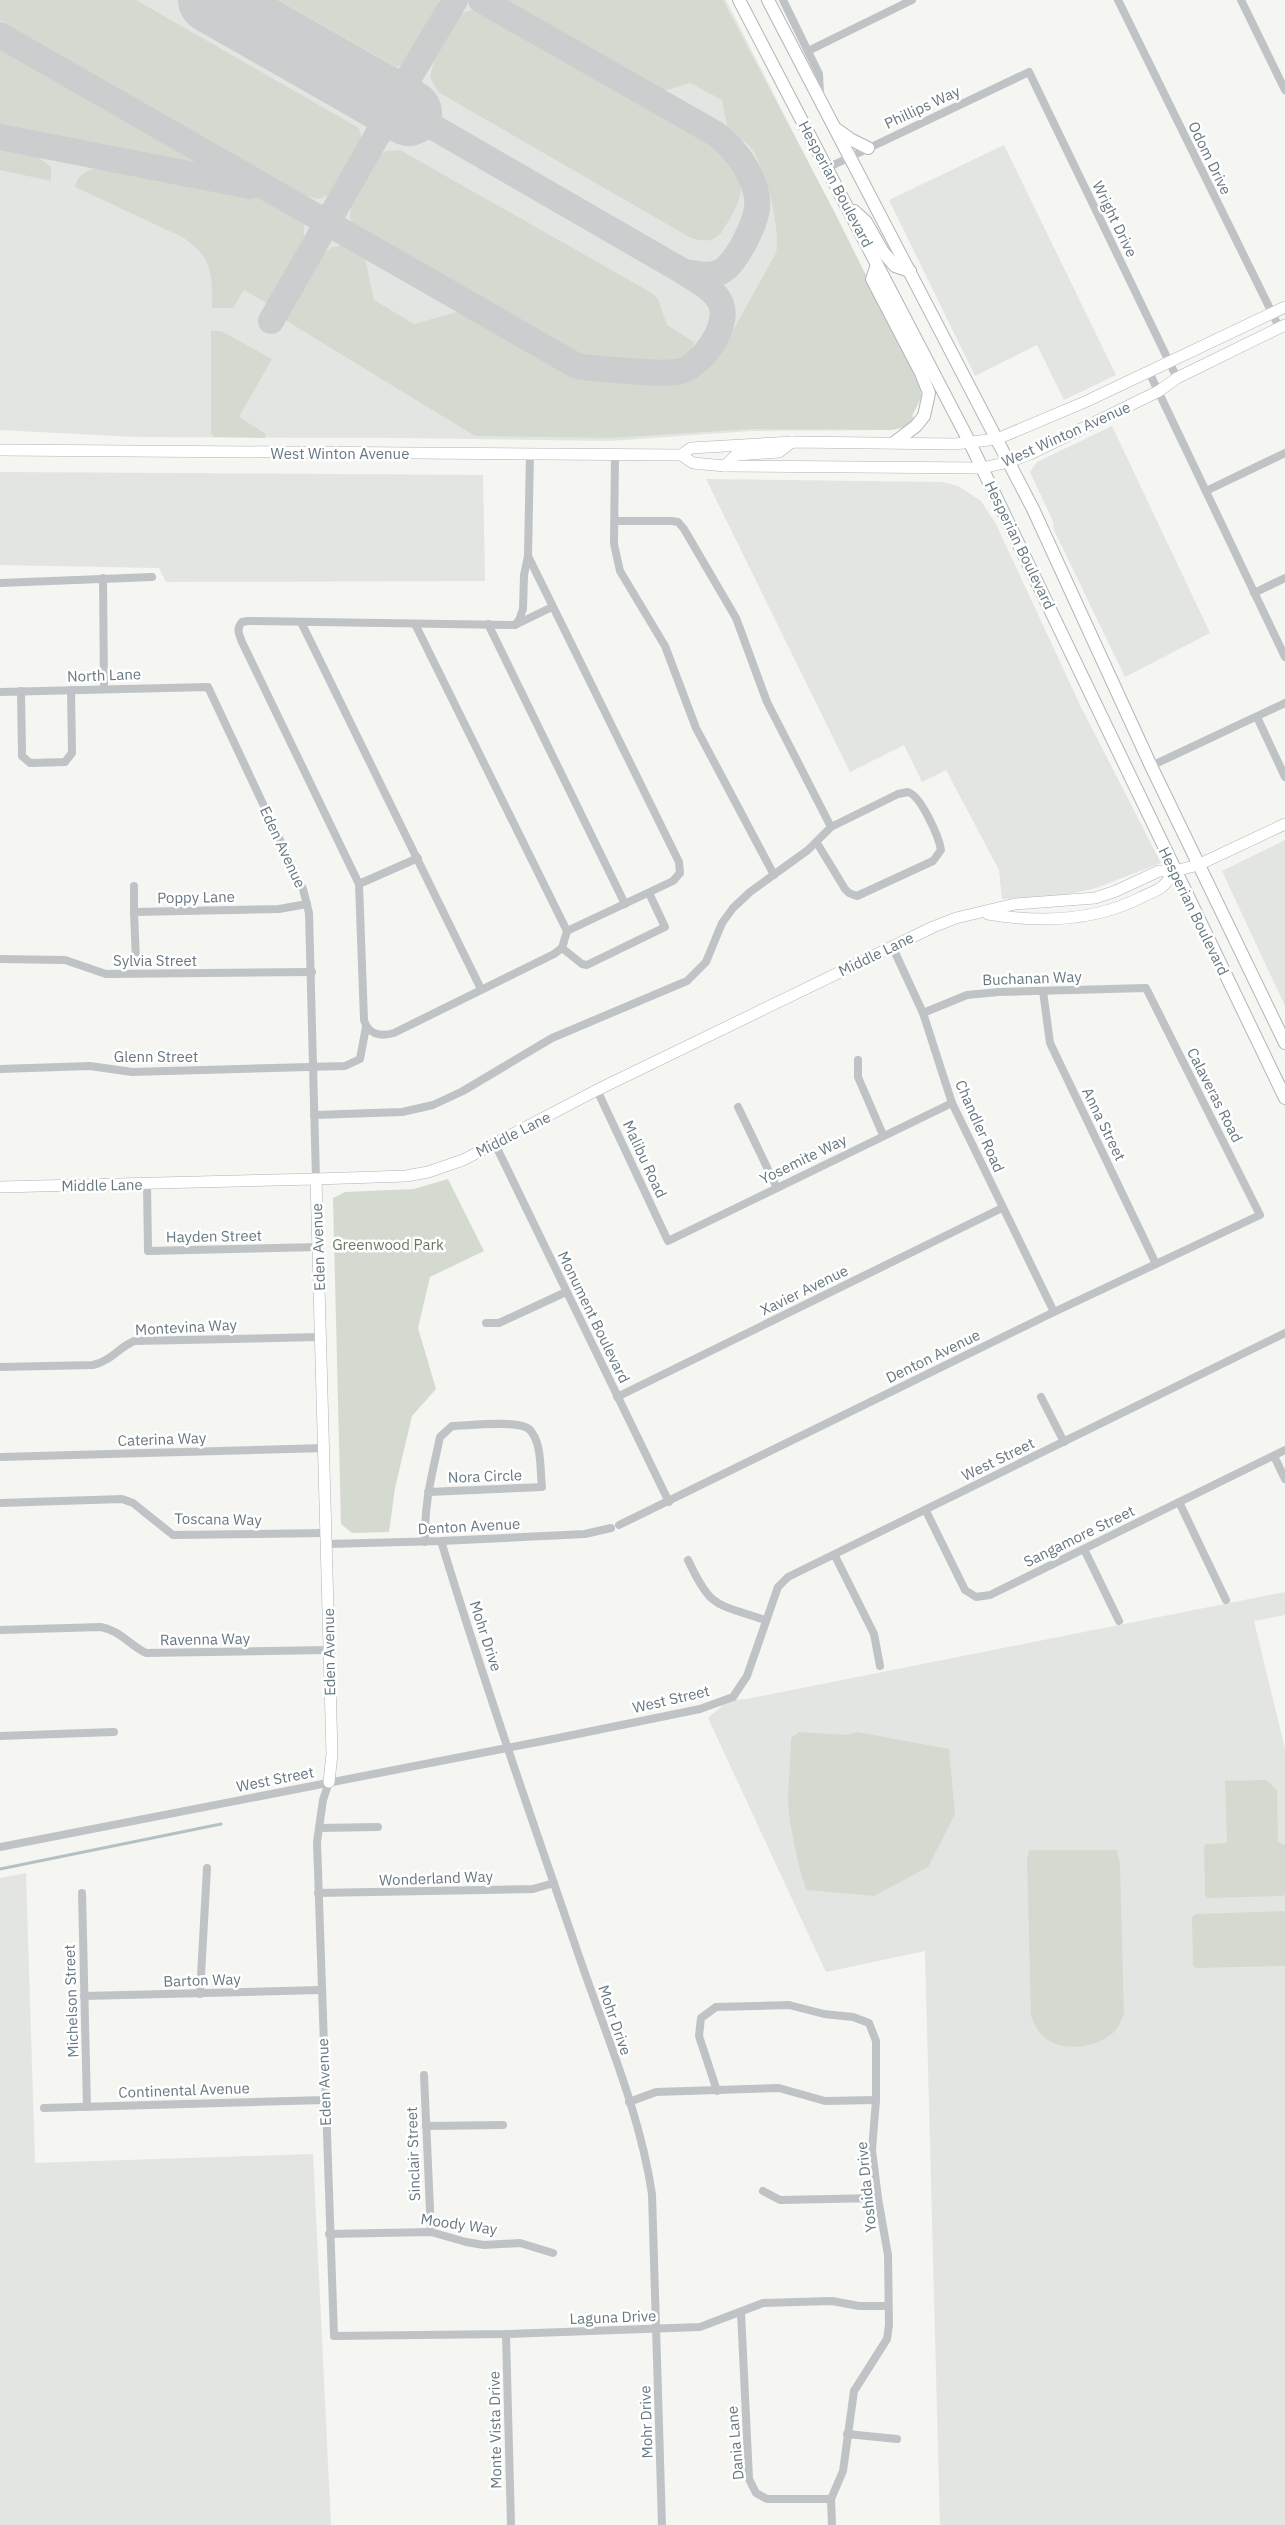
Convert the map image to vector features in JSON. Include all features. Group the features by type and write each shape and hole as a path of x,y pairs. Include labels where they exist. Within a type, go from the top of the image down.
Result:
{"main road":[{"name":"Hesperian Boulevard","path":"739,0 970,442 1285,1098"},
{"name":"Hesperian Boulevard","path":"768,0 1033,509 1151,766 1285,1043"},
{"path":"832,126 850,139 868,148"},
{"path":"848,206 866,222 883,252 895,266 910,271"},
{"path":"877,265 872,279 921,373 929,393 924,416 916,426 895,442"},
{"name":"West Winton Avenue","path":"681,455 691,448 792,442 955,444 997,439 1045,420 1285,307"},
{"name":"West Winton Avenue","path":"0,450 681,455 693,462 725,466 982,468 1009,462 1159,391 1177,378 1282,326"},
{"path":"725,466 736,455 779,452 792,442"},
{"path":"1175,871 1198,865 1285,824"},
{"name":"Middle Lane","path":"0,1187 316,1180 406,1176 428,1172 463,1160 598,1090 933,927 956,918 985,913 1015,904 1095,898 1116,891 1159,871 1175,871"},
{"name":"Middle Lane","path":"985,913 1019,919 1068,918 1096,914 1130,903 1163,886 1175,871"},
{"name":"Eden Avenue","path":"316,1180 325,1448 332,1765 329,1782"}],"street":[{"name":"Hesperian Boulevard","path":"782,0 819,74 820,102"},
{"path":"808,51 912,0"},
{"name":"Odom Drive","path":"1118,0 1271,313 1282,326"},
{"path":"1241,0 1285,90"},
{"name":"Phillips Way","path":"827,168 1029,72"},
{"name":"Wright Drive","path":"1029,72 1177,378"},
{"path":"1149,372 1285,657"},
{"path":"1206,491 1285,453"},
{"path":"515,625 523,609 524,574 528,556 530,454"},
{"path":"615,455 615,552 620,571 670,655 696,728 774,874"},
{"path":"616,521 672,521 681,525 736,618 768,702 832,827"},
{"path":"528,556 679,862 680,873 678,878 567,931"},
{"path":"0,582 152,577"},
{"path":"103,578 104,689"},
{"path":"1254,593 1285,578"},
{"path":"415,624 567,931 562,948 554,954 394,1033 377,1034 366,1027 364,1020 358,884 238,632 242,622 515,625 552,607"},
{"path":"302,622 482,989"},
{"path":"488,624 625,904"},
{"name":"North Lane","path":"0,692 208,686"},
{"name":"Eden Avenue","path":"208,686 303,889 307,904 312,972 316,1180"},
{"path":"21,691 22,756 30,763 65,762 72,753 71,690"},
{"path":"1151,766 1285,703"},
{"path":"1257,717 1285,777"},
{"path":"314,1115 402,1112 433,1105 463,1092 552,1038 687,982 706,962 722,923 732,908 817,843 832,827 898,794 908,792 915,795 939,841 941,850 933,861 857,896 845,889 817,843"},
{"path":"358,884 418,858"},
{"path":"134,886 136,962"},
{"path":"562,948 579,962 587,965 665,926 649,893"},
{"name":"Poppy Lane","path":"134,912 279,909 307,904"},
{"name":"Chandler Road","path":"892,946 923,1013 952,1103 1054,1312"},
{"name":"Sylvia Street","path":"0,959 65,960 106,974 312,972"},
{"name":"Buchanan Way","path":"923,1013 968,995 1146,988"},
{"name":"Calaveras Road","path":"1146,988 1260,1215"},
{"name":"Anna Street","path":"1042,991 1050,1043 1156,1264"},
{"name":"Glenn Street","path":"0,1069 90,1066 132,1072 345,1066 360,1059 366,1027"},
{"path":"858,1060 858,1076 883,1135"},
{"name":"Malibu Road","path":"598,1090 668,1241"},
{"name":"Yosemite Way","path":"668,1241 952,1103"},
{"path":"738,1107 777,1188"},
{"name":"Monument Boulevard","path":"495,1144 669,1502"},
{"name":"Hayden Street","path":"147,1184 148,1251 318,1247"},
{"name":"Xavier Avenue","path":"618,1397 1002,1208"},
{"name":"Denton Avenue","path":"327,1538 442,1542 585,1534 615,1527 1054,1312 1260,1215"},
{"path":"486,1323 498,1323 566,1292"},
{"name":"West Street","path":"0,1847 508,1748 700,1708 733,1697 747,1676 778,1587 788,1577 835,1556 1285,1333"},
{"name":"Montevina Way","path":"0,1367 93,1365 106,1362 123,1346 134,1341 320,1337"},
{"path":"1041,1397 1064,1442"},
{"name":"Nora Circle","path":"425,1542 425,1507 428,1492 440,1437 452,1426 518,1424 529,1428 534,1438 542,1487 428,1492"},
{"name":"Caterina Way","path":"0,1458 325,1448"},
{"name":"Sangamore Street","path":"926,1511 965,1590 976,1597 990,1595 1285,1450"},
{"path":"1274,1456 1285,1480"},
{"name":"Toscana Way","path":"0,1503 122,1499 133,1503 172,1535 327,1538"},
{"path":"1179,1502 1226,1600"},
{"name":"Mohr Drive","path":"442,1542 508,1748 628,2102 648,2167 652,2194 663,2525"},
{"path":"1084,1549 1120,1621"},
{"path":"835,1556 874,1634 880,1666"},
{"path":"688,1560 702,1590 714,1603 765,1620"},
{"name":"Ravenna Way","path":"0,1630 101,1627 115,1630 133,1646 146,1653 328,1650"},
{"path":"0,1736 114,1732"},
{"name":"Eden Avenue","path":"329,1782 317,1842 320,1990 334,2336"},
{"path":"319,1828 378,1827"},
{"path":"200,1994 207,1868"},
{"name":"Wonderland Way","path":"318,1894 533,1889 554,1883"},
{"name":"Michelson Street","path":"82,1893 87,2107"},
{"name":"Barton Way","path":"84,1996 320,1990"},
{"name":"Yoshida Drive","path":"717,2090 699,2036 701,2018 716,2007 789,2005 824,2014 853,2017 868,2023 876,2041 876,2100 872,2150 888,2255 887,2339 854,2391 843,2470 832,2499 832,2525"},
{"name":"Sinclair Street","path":"424,2075 430,2232"},
{"path":"628,2102 656,2092 779,2088 825,2101 876,2100"},
{"name":"Continental Avenue","path":"44,2108 325,2100"},
{"path":"426,2126 503,2125"},
{"path":"762,2191 780,2200 878,2198"},
{"name":"Moody Way","path":"330,2234 430,2232 484,2245 520,2243 553,2253"},
{"name":"Laguna Drive","path":"334,2336 506,2334 700,2327 763,2303 832,2301 859,2306 888,2306"},
{"name":"Dania Lane","path":"741,2312 750,2479 756,2493 767,2499 832,2499"},
{"name":"Monte Vista Drive","path":"506,2334 511,2525"},
{"path":"847,2434 896,2439"}],"shaded area":[{"path":"0,0 726,0 917,376 922,397 912,416 915,420 908,426 891,430 751,431 609,441 136,437 0,430"},
{"path":"1004,145 1116,375 1064,400 1037,345 975,376 889,200"},
{"path":"1112,426 1210,633 1125,677 1054,530 1053,521 1030,472 1037,462"},
{"path":"0,472 483,475 485,581 166,582 159,568 0,565"},
{"path":"706,479 942,482 958,486 981,501 996,524 1080,705 1161,863 1096,888 1051,898 1002,899 999,870 946,770 922,782 904,745 850,772"},
{"path":"1285,840 1285,1006 1222,871"},
{"path":"1285,1592 1285,1615 1254,1621 1285,1749 1285,2525 940,2525 925,1951 826,1972 708,1718 729,1700 747,1699"},
{"path":"26,1873 35,2163 313,2154 331,2525 0,2525 0,1878"}],"green space":[{"path":"0,0 136,0 359,128 362,139 331,194 319,199 306,196 0,20"},
{"path":"278,0 439,1 437,8 405,64 396,67"},
{"path":"505,0 723,0 836,215 920,384 921,397 912,416 915,420 902,428 891,430 753,429 610,438 475,436 285,320 322,255 332,248 342,246 353,248 364,254 374,300 414,324 457,312 464,313 579,377 657,383 687,382 706,371 721,352 776,253 777,243 771,198 762,168 750,147 743,140 728,131 722,100 690,83 661,92"},
{"path":"471,10 485,12 722,149 737,172 741,190 735,209 722,232 715,238 708,240 691,238 438,92 430,77 434,60 460,14"},
{"path":"0,47 202,165 0,126"},
{"path":"0,149 37,156 51,167 51,181 0,170"},
{"path":"400,150 652,293 658,299 667,325 694,342 690,354 685,360 673,364 582,359 356,230 350,219 351,202 377,157 386,151"},
{"path":"98,168 266,198 298,217 304,226 304,239 268,304 244,290 233,308 212,308 212,285 209,267 200,252 192,244 182,237 75,187 78,179 83,174"},
{"path":"211,331 221,331 272,359 239,417 266,434 265,438 214,437 211,433"},
{"name":"Greenwood Park","path":"448,1179 484,1251 430,1277 418,1328 436,1389 412,1416 395,1488 389,1532 352,1533 341,1524 333,1198 345,1192 414,1189"},
{"path":"799,1732 847,1735 857,1732 949,1749 955,1814 928,1867 874,1896 807,1890 797,1858 788,1805 791,1738"},
{"path":"1266,1780 1277,1790 1278,1842 1285,1845 1285,1894 1283,1896 1208,1898 1205,1895 1204,1847 1206,1844 1227,1843 1225,1781"},
{"path":"1029,1850 1117,1850 1120,1864 1124,2014 1115,2031 1098,2042 1077,2047 1056,2044 1047,2040 1040,2033 1031,2016 1027,1860"},
{"path":"1285,1911 1285,1966 1196,1968 1193,1965 1192,1917 1196,1914"}],"waterway":[{"path":"0,1869 221,1824"}],"taxiway":[{"path":"411,74 455,0"},
{"path":"481,0 716,134 739,157 751,177 757,198 756,214 743,245 732,262 720,272 706,275 685,272"},
{"path":"0,35 577,366 637,372 673,372 689,367 705,353 712,344 722,323 723,313 721,304 715,294 684,272 409,113"},
{"path":"271,321 378,134 381,121 379,110 365,89 391,89 401,84 411,74 408,88 409,101 416,112 427,122"},
{"path":"378,134 389,125 401,121 427,126"},
{"path":"0,137 250,186"}],"runway":[{"path":"211,0 409,113"}]}
